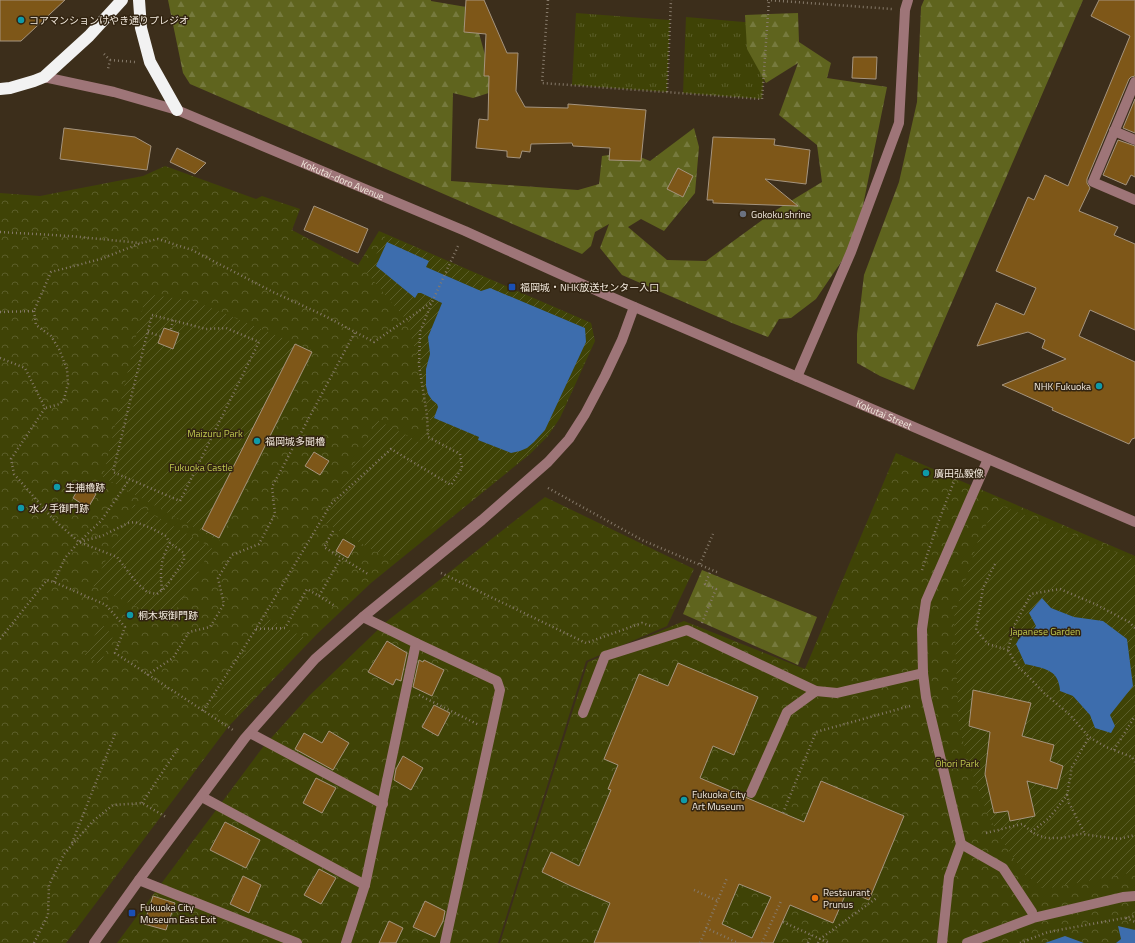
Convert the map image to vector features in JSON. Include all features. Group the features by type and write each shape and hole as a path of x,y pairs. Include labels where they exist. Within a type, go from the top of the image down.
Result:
{"highway":[{"path":"0,89 10,88 44,77 89,36 122,0"},
{"path":"139,0 141,28 150,62 177,110"}],"street":[{"path":"797,377 851,252 899,123 905,10 908,0"},
{"name":"Kokutai-doro Avenue","path":"44,77 114,92 177,110 465,231 634,307"},
{"path":"1135,82 1093,182 1135,200"},
{"path":"1114,131 1135,140"},
{"path":"94,943 139,880 248,735 315,659 362,617 487,515 548,462 569,439 585,414 605,376 622,340 634,307"},
{"name":"Kokutai Street","path":"634,307 1135,522"},
{"path":"942,943 949,877 961,844 926,698 923,673 922,629 926,601 988,459"},
{"path":"362,617 497,681 500,690 445,943"},
{"path":"583,713 605,656 687,630 816,691 837,694 923,673"},
{"path":"346,943 365,884 416,643"},
{"path":"751,794 787,712 816,691"},
{"path":"248,735 383,804"},
{"path":"202,797 365,884"},
{"path":"961,844 1003,868 1032,912"},
{"path":"139,880 297,943"},
{"path":"967,943 1033,918 1123,897 1135,896"}],"path":[{"path":"548,0 542,83 762,99 769,0 905,10"},
{"path":"667,92 671,0"},
{"path":"104,54 110,60 136,62"},
{"path":"108,69 110,60"},
{"path":"203,711 256,629 331,504 391,449 451,485 462,468 460,454 428,437 427,415 420,365 420,332 432,302 465,231"},
{"path":"0,232 70,236 141,243"},
{"path":"79,542 102,536 128,523 135,522 166,536 170,543 184,553 184,560 166,587 157,594 148,592 136,582 117,557 79,542 53,519 14,474 11,459 45,408 60,404 64,399 68,384 67,369 59,349 51,336 36,325 34,311 51,272 101,259 141,243 158,239 192,250 374,342 432,302"},
{"path":"0,312 34,311"},
{"path":"152,315 173,320 206,330 226,328 259,342 180,502 113,472 152,315"},
{"path":"171,329 173,320"},
{"path":"148,332 160,336"},
{"path":"147,675 173,658 189,632 210,627 224,604 218,578 232,555 259,544 275,514 272,487 355,332"},
{"path":"0,358 25,368 45,408"},
{"path":"921,574 938,523 958,471"},
{"path":"54,582 65,558 101,521 129,480"},
{"path":"548,488 642,540 700,564 719,574"},
{"path":"333,531 324,548 368,574"},
{"path":"700,564 713,534"},
{"path":"162,590 162,558 170,543"},
{"path":"319,596 341,558"},
{"path":"995,564 983,588 976,630 988,644 1008,650"},
{"path":"687,630 692,621 701,625 716,589 705,584 711,570"},
{"path":"441,573 586,643 642,623 674,634"},
{"path":"0,639 47,580 54,582 106,605 125,627 115,653 203,711 248,735"},
{"path":"256,629 285,628 307,589 335,606"},
{"path":"1135,628 1130,622 1109,611 1060,589 1031,594 1014,626 1008,650 1017,666 1044,693 1070,715 1089,737 1106,747 1132,757 1135,762"},
{"path":"407,689 490,731"},
{"path":"783,813 816,732 910,706"},
{"path":"1114,750 1135,716"},
{"path":"71,846 115,734"},
{"path":"1086,835 1069,803 1067,794 1072,767 1089,737"},
{"path":"142,803 179,747"},
{"path":"1031,832 1048,819 1067,794"},
{"path":"34,943 48,915 49,885 64,854 93,821 113,805 142,803 166,817"},
{"path":"986,833 1022,824 1031,832 1046,838 1062,838 1081,834 1119,839 1135,835"},
{"path":"700,943 727,878"},
{"path":"694,890 718,901"},
{"path":"818,943 820,939 878,898"},
{"path":"762,943 781,901"},
{"path":"1020,943 1048,932 1135,916"},
{"path":"1126,918 1135,922"},
{"path":"783,922 829,943"},
{"path":"706,928 736,942"},
{"path":"808,943 811,935"}],"green space":[{"path":"168,0 431,0 472,8 495,91 473,98 453,93 451,181 578,190 599,184 602,156 628,152 650,161 694,128 699,147 695,193 664,231 641,219 628,227 667,260 706,261 776,210 822,182 817,145 779,115 798,63 766,83 747,49 745,15 798,13 799,42 831,63 827,78 887,87 856,240 816,299 791,318 779,319 768,337 622,275 600,248 609,224 595,232 591,246 582,254 190,84 183,73"},
{"path":"924,0 1083,0 914,390 880,376 857,363 857,334 864,275 899,182 917,102 921,7"},
{"path":"576,13 670,20 667,92 572,85"},
{"path":"686,17 768,24 762,99 683,93"},
{"name":"Maizuru Park","path":"165,166 256,199 262,196 300,209 292,230 358,265 379,231 591,323 595,341 560,418 548,436 530,454 371,583 317,634 228,727 66,943 0,943 0,193 40,196 143,176"},
{"path":"386,235 591,323 594,341 559,417 547,435 530,453 390,560 324,522 377,420 419,442 430,421 409,323 367,273"},
{"name":"Fukuoka Castle","path":"146,294 194,301 314,351 219,541 103,477"},
{"name":"Ōhori Park","path":"896,453 1135,556 1135,943 500,943 588,662 684,621 805,669"},
{"path":"545,497 694,569 667,626 586,661 498,943 117,943 263,747 310,695 386,622"},
{"path":"134,504 212,548 169,622 93,586"},
{"name":"Japanese Garden","path":"997,504 1135,560 1135,872 1045,889 1024,874 1000,837 988,815 973,775 959,727 954,617 978,541"},
{"path":"702,570 817,617 798,665 683,614"},
{"path":"267,618 305,638 238,714 228,717 211,707"},
{"path":"101,623 113,636 100,664 85,655"}],"water":[{"path":"387,242 429,261 426,267 481,291 490,288 585,328 586,342 545,430 527,448 511,453 478,440 479,437 434,418 438,407 428,394 426,386 426,369 430,354 428,337 442,303 421,293 418,293 415,298 376,266"},
{"path":"1042,598 1051,608 1074,617 1103,621 1127,639 1133,686 1110,715 1115,726 1111,733 1095,728 1090,715 1073,696 1060,691 1058,681 1053,673 1025,664 1016,644 1021,635 1030,635 1036,626 1029,613"},
{"path":"1118,926 1135,930 1135,943 1116,943 1121,939"},
{"path":"1065,936 1084,943 1045,943"}],"building":[{"name":"コアマンションけやき通りプレジオ","path":"0,0 65,0 21,41 0,41"},
{"path":"466,0 484,0 507,53 518,53 516,91 525,107 568,108 568,104 646,110 641,161 609,160 610,148 573,146 572,143 531,144 530,152 522,151 520,158 507,157 507,151 476,148 479,119 488,120 489,76 484,76 486,34 464,32"},
{"path":"1099,0 1135,0 1135,76 1129,79 1087,179 1087,183 1090,188 1079,211 1118,227 1114,235 1135,244 1135,330 1090,310 1079,336 1135,362 1135,438 1132,439 1129,444 1052,410 1053,408 1002,385 1066,359 1042,348 1045,340 1028,332 977,346 996,303 1024,315 1036,288 996,271 1028,197 1034,200 1045,175 1068,186 1130,36 1091,16"},
{"path":"853,57 877,57 876,79 852,78"},
{"path":"1135,99 1135,133 1123,128"},
{"path":"64,128 135,137 151,146 147,170 60,159"},
{"path":"713,137 775,139 774,145 810,150 806,184 765,179 798,206 713,203 713,200 707,200"},
{"path":"1118,140 1135,146 1135,177 1131,175 1126,185 1103,175"},
{"path":"177,148 206,163 195,174 170,162"},
{"path":"678,168 693,176 683,197 667,189"},
{"path":"314,206 368,229 358,253 304,230"},
{"path":"164,328 179,333 173,349 158,343"},
{"name":"福岡城多聞櫓","path":"295,344 312,352 219,538 202,529"},
{"path":"314,452 329,461 320,475 305,466"},
{"path":"81,484 96,494 88,508 73,498"},
{"path":"343,539 355,546 348,558 336,551"},
{"path":"387,641 407,653 401,681 396,679 393,685 368,672"},
{"path":"419,660 423,662 424,660 444,670 432,696 413,687"},
{"name":"Fukuoka City Art Museum","path":"678,663 758,697 734,755 713,746 700,778 804,822 821,781 904,816 869,900 847,891 833,923 790,905 773,943 594,943 610,903 542,872 551,852 579,866 611,790 608,789 618,765 604,759 639,674 668,686","holes":["739,884 771,897 752,938 722,924"]},
{"path":"973,690 1031,703 1022,736 1054,745 1050,761 1063,766 1057,789 1027,781 1035,816 1010,821 1008,811 994,813 985,774 990,732 969,726"},
{"path":"434,705 450,713 438,736 422,727"},
{"path":"329,731 349,743 333,770 295,749 304,733 322,743"},
{"path":"403,756 423,768 411,790 394,780 396,769"},
{"path":"316,778 336,788 322,813 303,803"},
{"path":"225,822 260,840 246,868 210,850"},
{"path":"319,869 336,878 321,904 304,895"},
{"path":"243,876 261,885 249,913 230,904"},
{"path":"153,896 175,903 166,930 144,924"},
{"path":"425,901 445,911 443,921 435,937 413,927"},
{"path":"389,921 403,928 396,943 379,943"}],"place":[{"name":"コアマンションけやき通りプレジオ","path":"21,20"},
{"name":"Gokoku shrine","path":"743,214"},
{"name":"福岡城・NHK放送センター入口","path":"512,287"},
{"name":"NHK Fukuoka","path":"1099,386"},
{"name":"福岡城多聞櫓","path":"257,441"},
{"name":"廣田弘毅像","path":"926,473"},
{"name":"生捕櫓跡","path":"57,487"},
{"name":"水ノ手御門跡","path":"21,508"},
{"name":"桐木坂御門跡","path":"130,615"},
{"name":"Fukuoka City Art Museum","path":"684,800"},
{"name":"Restaurant Prunus","path":"815,898"},
{"name":"Fukuoka City Museum East Exit","path":"132,913"}]}
